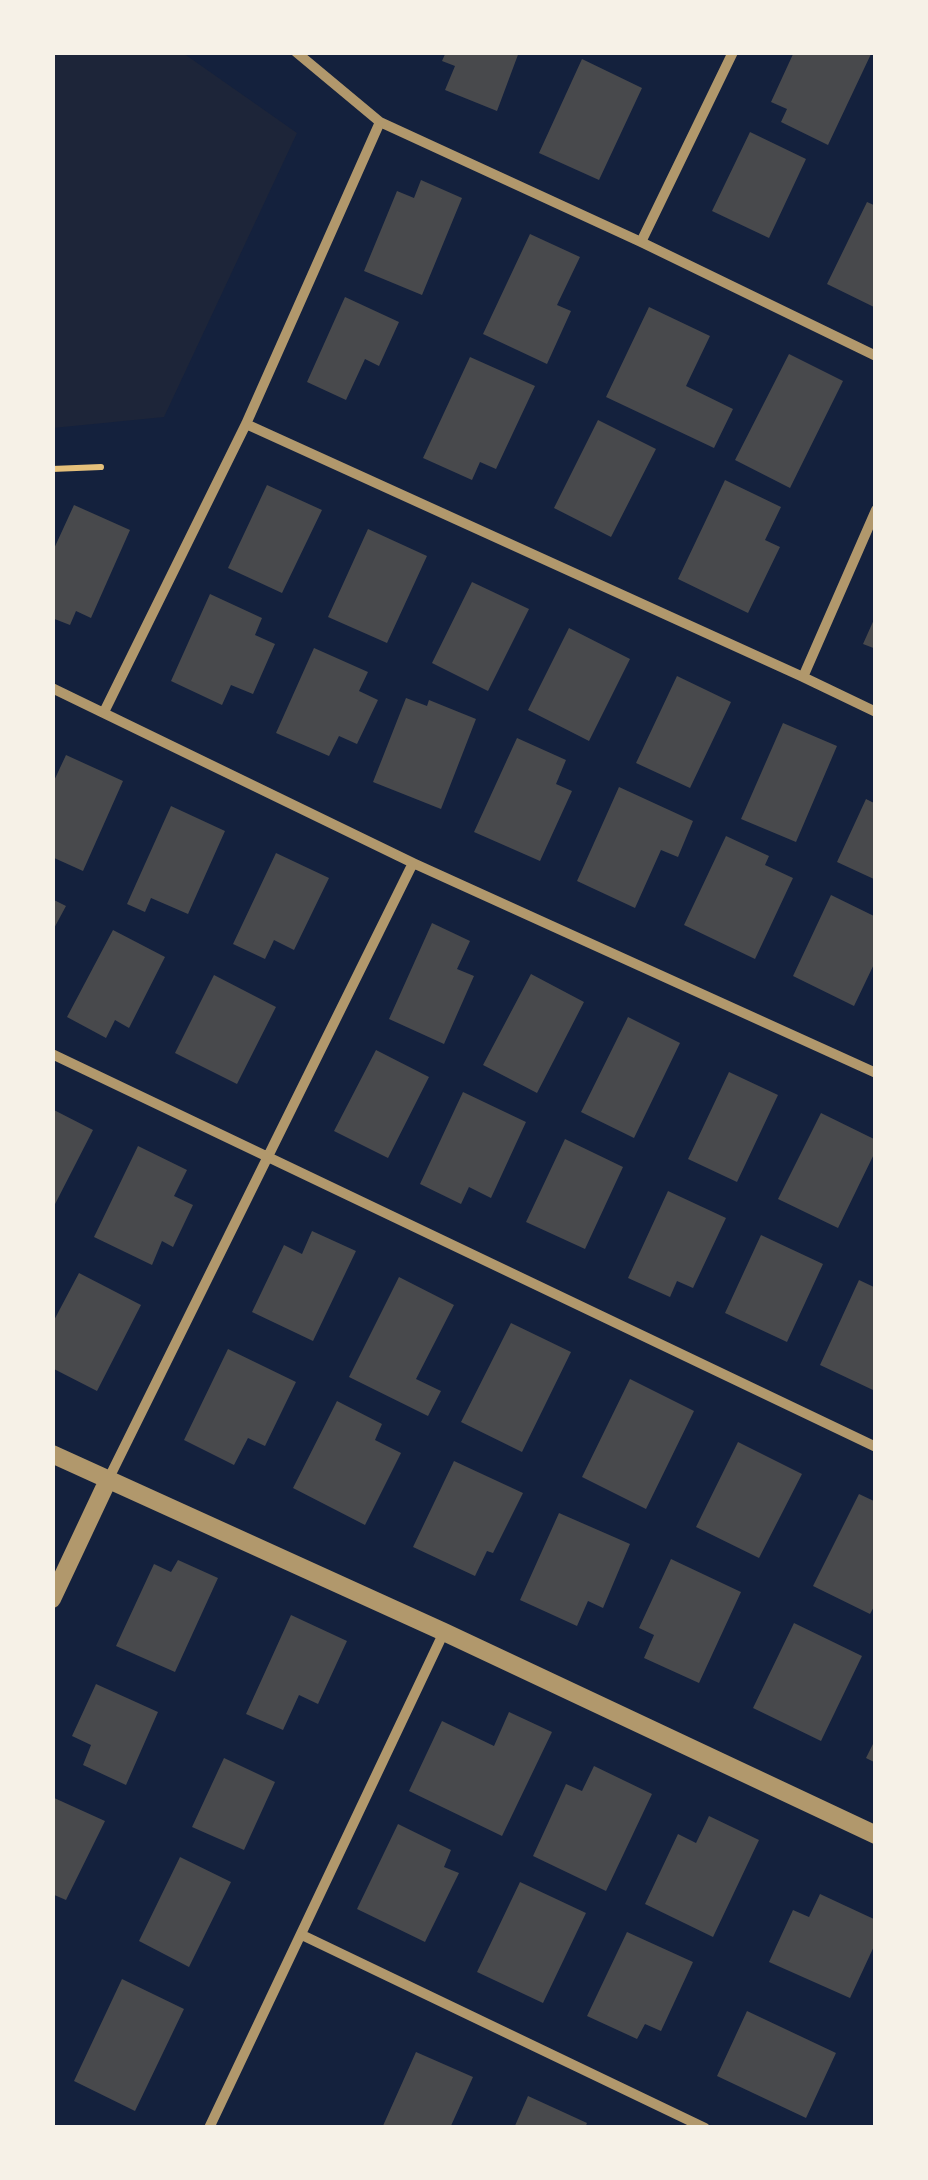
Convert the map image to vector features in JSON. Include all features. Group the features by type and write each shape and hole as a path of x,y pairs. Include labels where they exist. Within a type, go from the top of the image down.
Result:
{"street":[{"path":"296,52 380,122 642,242 876,356"},
{"path":"642,242 733,52"},
{"path":"104,712 246,424 380,122"},
{"path":"246,424 876,712"},
{"path":"803,677 876,510"},
{"path":"52,688 413,863 876,1074"},
{"path":"52,1599 413,863"},
{"path":"52,1054 876,1447"},
{"path":"52,1454 876,1835"},
{"path":"209,2128 444,1632"},
{"path":"302,1935 706,2128"}],"path":[{"path":"52,470 101,467"}],"shaded area":[{"path":"53,52 183,53 297,133 164,417 53,428"}],"building":[{"path":"446,52 519,52 497,111 445,90 455,66 442,61"},
{"path":"794,52 871,54 828,145 781,122 787,109 771,102"},
{"path":"582,59 642,88 599,180 539,153"},
{"path":"750,132 806,159 769,238 712,211"},
{"path":"421,180 462,198 422,295 364,271 397,191 414,198"},
{"path":"867,202 876,206 876,308 827,284"},
{"path":"530,234 580,257 557,305 571,311 547,364 483,334"},
{"path":"345,297 399,322 379,366 365,359 346,400 307,382"},
{"path":"649,307 710,336 686,386 733,409 714,448 606,397"},
{"path":"789,354 843,381 790,488 735,460"},
{"path":"470,357 535,386 496,469 480,462 472,480 423,458"},
{"path":"598,420 656,449 611,537 554,508"},
{"path":"725,480 781,507 765,540 780,547 748,613 678,579"},
{"path":"267,485 322,510 282,593 228,568"},
{"path":"74,505 130,530 91,618 76,611 70,625 52,618 52,553"},
{"path":"368,529 427,556 387,643 328,617"},
{"path":"472,582 529,609 488,691 432,663"},
{"path":"210,594 262,618 255,635 275,644 253,694 231,685 222,705 171,681"},
{"path":"876,615 876,649 863,644"},
{"path":"569,628 630,659 589,741 528,710"},
{"path":"314,648 368,672 359,691 378,700 357,744 339,736 329,756 276,733"},
{"path":"677,676 731,702 690,788 636,763"},
{"path":"406,698 427,706 429,700 476,719 441,809 373,782"},
{"path":"783,723 837,746 796,842 741,819"},
{"path":"517,738 566,760 556,784 572,791 540,861 474,832"},
{"path":"66,755 123,781 83,871 52,857 52,785"},
{"path":"619,787 693,821 678,857 661,850 635,908 577,881"},
{"path":"866,799 876,804 876,880 837,862"},
{"path":"171,806 225,831 188,914 151,898 145,912 127,904"},
{"path":"726,836 769,856 765,865 793,878 755,959 684,925"},
{"path":"276,853 329,878 294,950 274,940 265,959 233,944"},
{"path":"831,895 876,917 876,960 854,1006 793,976"},
{"path":"52,899 66,906 52,932"},
{"path":"432,923 470,941 457,969 474,976 444,1044 389,1019"},
{"path":"113,930 165,957 129,1028 115,1020 106,1038 67,1017"},
{"path":"531,974 584,1002 537,1093 483,1065"},
{"path":"214,975 276,1007 237,1084 175,1053"},
{"path":"628,1017 680,1043 634,1138 581,1112"},
{"path":"376,1050 429,1077 388,1158 334,1131"},
{"path":"729,1072 778,1095 737,1182 688,1159"},
{"path":"463,1092 526,1122 491,1198 469,1187 461,1204 420,1184"},
{"path":"52,1109 93,1130 52,1210"},
{"path":"821,1113 876,1140 876,1150 838,1228 778,1199"},
{"path":"565,1139 623,1167 585,1249 526,1222"},
{"path":"138,1146 187,1170 174,1196 193,1205 173,1247 162,1241 152,1265 94,1237"},
{"path":"668,1191 726,1218 693,1288 677,1281 670,1297 628,1278"},
{"path":"312,1231 356,1251 313,1341 252,1312 284,1245 302,1254"},
{"path":"761,1235 823,1264 787,1342 725,1313"},
{"path":"79,1273 141,1305 97,1391 52,1368 52,1324"},
{"path":"399,1277 454,1305 416,1379 441,1391 428,1416 349,1377"},
{"path":"859,1280 876,1288 873,1390 820,1365"},
{"path":"511,1323 571,1352 522,1452 461,1422"},
{"path":"228,1349 296,1382 265,1446 248,1438 234,1465 184,1440"},
{"path":"630,1379 694,1411 646,1509 582,1477"},
{"path":"337,1401 382,1424 375,1440 401,1453 365,1525 293,1488"},
{"path":"738,1442 802,1474 759,1558 696,1527"},
{"path":"454,1461 523,1493 493,1553 487,1551 475,1576 413,1547"},
{"path":"859,1494 876,1502 876,1603 870,1614 813,1586"},
{"path":"559,1513 630,1544 603,1608 588,1601 577,1626 520,1600"},
{"path":"671,1559 741,1592 699,1683 644,1658 654,1635 639,1628"},
{"path":"178,1560 218,1578 175,1672 116,1646 154,1564 171,1572"},
{"path":"291,1615 347,1641 318,1704 299,1695 283,1730 246,1714"},
{"path":"794,1623 862,1656 821,1741 753,1708"},
{"path":"96,1684 158,1712 126,1785 83,1765 91,1745 72,1736"},
{"path":"509,1712 552,1732 502,1836 409,1791 442,1721 494,1746"},
{"path":"876,1738 876,1763 866,1758"},
{"path":"224,1758 275,1782 244,1850 192,1827"},
{"path":"594,1766 652,1794 606,1891 533,1856 566,1784 582,1791"},
{"path":"52,1797 105,1821 66,1900 52,1894"},
{"path":"709,1816 759,1840 713,1937 645,1904 678,1834 696,1843"},
{"path":"398,1824 451,1850 444,1867 459,1873 425,1942 357,1909"},
{"path":"180,1857 231,1882 189,1967 139,1941"},
{"path":"520,1882 586,1913 543,2003 477,1972"},
{"path":"820,1894 876,1920 876,1942 850,1998 769,1962 793,1910 809,1917"},
{"path":"627,1932 693,1962 661,2031 645,2024 637,2039 587,2016"},
{"path":"122,1979 184,2009 135,2111 74,2081"},
{"path":"747,2011 836,2053 806,2118 717,2076"},
{"path":"416,2052 473,2077 450,2128 382,2128"},
{"path":"528,2096 587,2123 585,2128 514,2128"}]}
